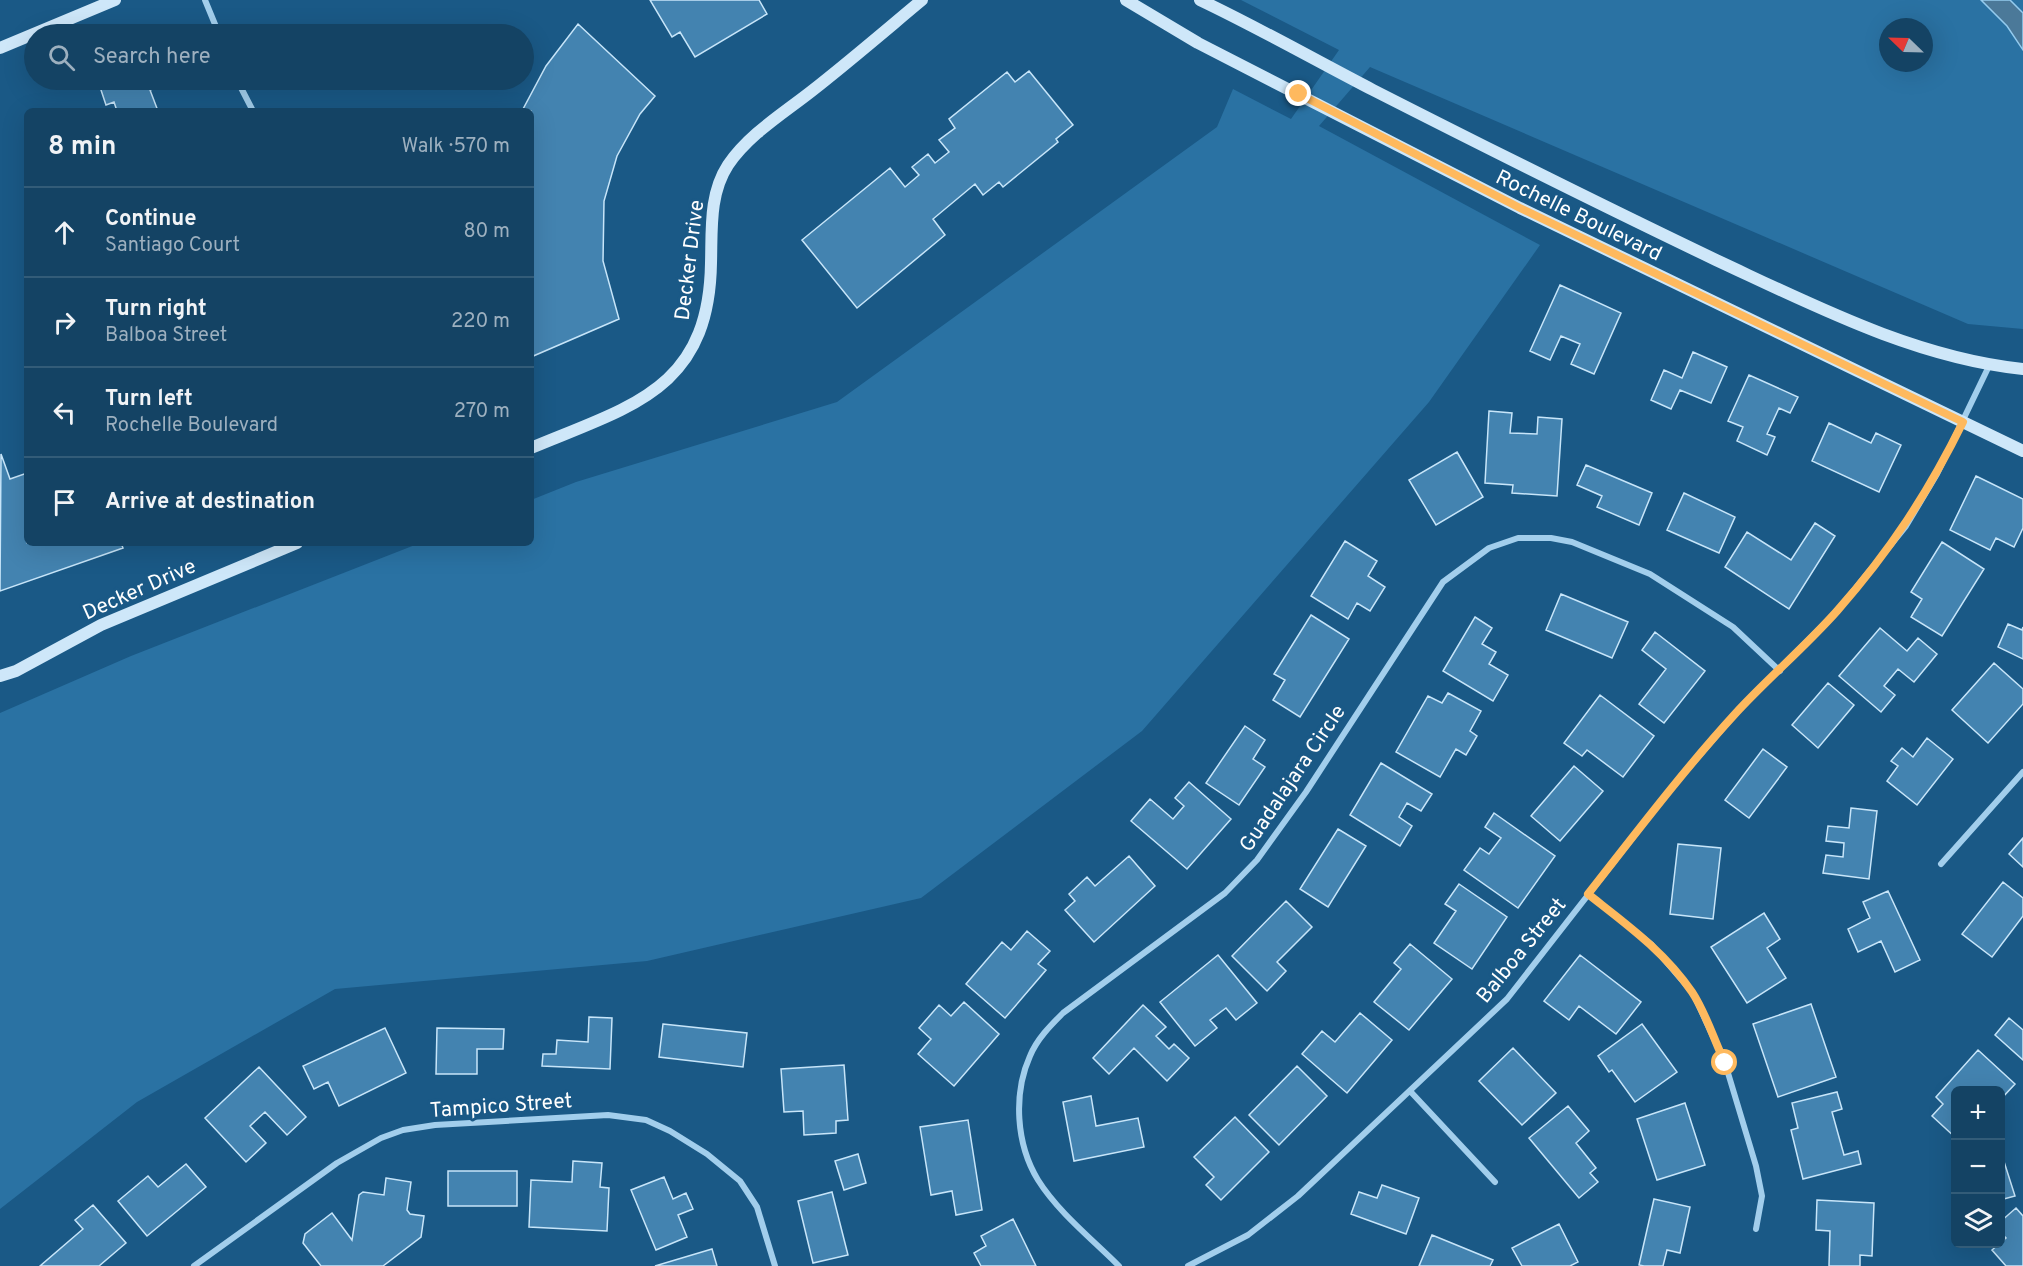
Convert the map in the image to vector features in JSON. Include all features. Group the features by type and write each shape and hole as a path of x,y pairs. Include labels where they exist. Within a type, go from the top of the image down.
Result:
{"main road":[{"path":"58,24 115,0"},
{"name":"Decker Drive","path":"534,447 613,416 642,400 669,377 695,347 705,321 711,274 714,202 728,165 757,134 922,0"},
{"name":"Rochelle Boulevard","path":"1126,0 1198,43 1520,208 2023,451"},
{"name":"Rochelle Boulevard","path":"1200,0 1273,35 1381,94 1590,201 1799,299 1886,336 1989,366 2023,369"},
{"path":"0,48 24,38"},
{"name":"Decker Drive","path":"0,676 16,671 101,625 290,546"}],"street":[{"path":"205,0 215,24"},
{"path":"242,90 251,108"},
{"name":"Balboa Street","path":"1188,1266 1248,1235 1298,1196 1507,999 1680,778 1736,713 1838,610 1906,526 1937,474 1989,366"},
{"name":"Guadalajara Circle","path":"1119,1266 1056,1203 1034,1170 1026,1151 1020,1125 1019,1102 1029,1056 1044,1032 1063,1013 1225,893 1257,860 1306,792 1443,582 1489,548 1518,538 1551,538 1572,542 1650,574 1694,599 1733,627 1780,671"},
{"path":"1941,864 2023,772"},
{"path":"1588,894 1651,944 1693,993 1725,1063 1756,1166 1762,1196 1756,1229"},
{"path":"1410,1091 1495,1182"},
{"name":"Tampico Street","path":"194,1266 337,1163 392,1134 435,1125 608,1115 646,1120 670,1131 706,1154 740,1181 757,1207 775,1266"}],"shaded area":[{"path":"1241,0 2023,0 2023,329 1968,324 1370,67 1319,126 1540,245 1429,402 1142,731 921,898 647,961 335,989 137,1102 0,1209 0,713 131,656 412,546 534,546 534,499 576,482 837,402 1217,127 1233,89 1291,119 1339,50"},
{"path":"1981,0 2010,0 2023,13 2023,50 2007,26"}],"building":[{"path":"650,0 759,0 767,14 695,57 680,32 672,37"},
{"path":"578,24 655,96 640,114 617,156 604,201 603,261 619,319 534,356 534,108 524,108 546,66"},
{"path":"1029,71 1073,125 1056,139 1058,142 1003,187 999,182 983,195 975,184 933,219 945,235 857,308 802,240 890,168 905,187 919,175 912,167 928,154 935,163 949,152 939,140 955,128 949,119 1007,72 1015,82"},
{"path":"101,90 150,90 157,108 116,108 114,102 106,105"},
{"path":"1560,285 1621,313 1594,374 1571,364 1580,344 1561,336 1550,360 1530,351"},
{"path":"1693,352 1727,367 1711,403 1680,390 1671,409 1651,400 1664,370 1682,378"},
{"path":"1749,375 1798,397 1790,413 1779,408 1767,434 1775,437 1767,455 1737,441 1743,427 1728,421"},
{"path":"1489,411 1512,413 1510,433 1537,434 1538,417 1562,419 1557,496 1512,493 1513,485 1485,483"},
{"path":"1829,423 1871,443 1876,433 1901,445 1879,492 1812,461"},
{"path":"1457,452 1483,497 1436,525 1409,480"},
{"path":"1,454 10,479 24,474 24,546 122,546 123,548 0,591"},
{"path":"1586,465 1652,493 1639,525 1597,507 1602,496 1577,485"},
{"path":"1976,476 2023,499 2023,528 2014,547 1996,538 1990,550 1950,530"},
{"path":"1684,493 1735,517 1719,553 1667,530"},
{"path":"1815,523 1835,536 1789,609 1725,567 1747,532 1791,560"},
{"path":"1345,541 1377,561 1368,576 1385,587 1370,611 1357,603 1348,619 1311,596"},
{"path":"1942,542 1984,569 1942,636 1911,617 1922,599 1911,592"},
{"path":"1561,594 1628,622 1612,658 1546,630"},
{"path":"1311,615 1349,639 1300,717 1273,700 1285,680 1274,674"},
{"path":"1475,617 1492,628 1482,644 1496,652 1489,664 1508,675 1493,701 1443,671"},
{"path":"2008,624 2022,630 2023,627 2023,659 1998,647"},
{"path":"1880,628 1907,651 1918,638 1937,654 1914,682 1898,669 1884,686 1895,695 1881,712 1839,676"},
{"path":"1655,632 1705,671 1664,723 1639,704 1666,669 1642,650"},
{"path":"1994,663 2023,689 2023,704 1988,743 1952,710"},
{"path":"1828,683 1854,705 1818,748 1792,725"},
{"path":"1448,693 1481,711 1470,731 1477,736 1466,755 1456,749 1440,777 1396,752 1428,696 1442,703"},
{"path":"1600,695 1654,736 1623,777 1587,750 1582,756 1564,743"},
{"path":"1245,726 1265,740 1253,759 1265,767 1239,805 1206,783"},
{"path":"1927,738 1953,759 1917,805 1887,781 1898,766 1891,761 1902,748 1913,757"},
{"path":"1763,749 1787,767 1749,818 1725,800"},
{"path":"1381,763 1432,794 1421,811 1407,803 1399,817 1412,826 1400,846 1350,815"},
{"path":"1574,766 1603,791 1560,841 1531,816"},
{"path":"1189,782 1231,819 1187,869 1131,821 1150,799 1173,819 1184,806 1175,798"},
{"path":"1851,808 1877,811 1869,879 1823,873 1826,855 1843,857 1844,843 1826,841 1828,826 1849,828"},
{"path":"1494,813 1555,856 1518,908 1464,870 1480,848 1489,854 1501,838 1485,827"},
{"path":"1338,829 1366,846 1328,907 1300,889"},
{"path":"2023,838 2023,867 2009,854"},
{"path":"1678,844 1721,848 1713,919 1670,914"},
{"path":"1129,856 1155,886 1094,942 1065,910 1075,901 1069,894 1087,877 1095,886"},
{"path":"2003,882 2023,898 2023,916 1992,957 1962,934"},
{"path":"1459,884 1507,917 1472,969 1434,943 1456,911 1445,904"},
{"path":"1888,891 1920,960 1895,972 1881,941 1858,952 1848,929 1870,918 1863,902"},
{"path":"1286,901 1312,927 1277,962 1286,971 1267,991 1232,956"},
{"path":"1764,913 1780,939 1767,948 1786,978 1747,1003 1711,947"},
{"path":"1027,931 1050,951 1038,964 1046,970 1005,1018 966,984 1002,942 1011,950"},
{"path":"1410,944 1452,979 1409,1030 1374,1002 1401,969 1394,963"},
{"path":"1218,955 1257,1003 1236,1020 1226,1008 1210,1020 1217,1028 1195,1046 1160,1002"},
{"path":"1580,955 1641,1002 1616,1034 1579,1006 1569,1020 1544,1001"},
{"path":"964,1002 999,1034 954,1086 918,1054 931,1039 919,1028 939,1005 951,1016"},
{"path":"1811,1004 1836,1077 1778,1097 1753,1024"},
{"path":"1143,1005 1166,1027 1156,1036 1169,1049 1174,1044 1189,1058 1167,1081 1134,1048 1109,1074 1093,1058"},
{"path":"1360,1013 1392,1040 1347,1093 1302,1054 1322,1031 1335,1042"},
{"path":"589,1017 612,1018 610,1069 542,1066 543,1054 556,1054 557,1040 588,1042"},
{"path":"2009,1018 2023,1030 2023,1060 1995,1035"},
{"path":"663,1024 747,1033 743,1067 659,1057"},
{"path":"1642,1024 1677,1072 1635,1102 1612,1070 1609,1072 1598,1056"},
{"path":"385,1028 406,1073 339,1106 328,1082 314,1089 303,1066"},
{"path":"437,1028 504,1029 503,1049 477,1049 477,1074 436,1074"},
{"path":"1513,1048 1556,1093 1522,1125 1479,1081"},
{"path":"1978,1050 2015,1084 2005,1095 2005,1086 1951,1086 1951,1133 1932,1116 1943,1104 1936,1097"},
{"path":"844,1065 848,1120 836,1121 836,1133 804,1135 803,1111 784,1112 781,1069"},
{"path":"1297,1066 1327,1096 1279,1145 1249,1115"},
{"path":"259,1067 306,1117 287,1135 265,1112 250,1126 266,1143 246,1162 205,1118"},
{"path":"1837,1092 1842,1109 1832,1112 1844,1155 1858,1151 1861,1164 1803,1179 1791,1130 1798,1128 1792,1103"},
{"path":"1091,1096 1096,1126 1138,1118 1144,1147 1074,1161 1063,1102"},
{"path":"1685,1103 1705,1165 1657,1180 1637,1119"},
{"path":"1568,1106 1589,1131 1576,1143 1596,1168 1590,1173 1598,1182 1579,1198 1529,1138"},
{"path":"1235,1117 1269,1152 1221,1200 1206,1185 1214,1177 1194,1157"},
{"path":"968,1120 982,1210 956,1215 952,1191 931,1195 920,1127"},
{"path":"858,1154 866,1183 844,1190 835,1161"},
{"path":"573,1161 602,1163 600,1187 609,1188 607,1231 529,1227 531,1180 572,1182"},
{"path":"186,1164 206,1187 147,1236 118,1201 148,1176 158,1187"},
{"path":"2005,1165 2015,1196 2005,1199"},
{"path":"448,1171 517,1171 517,1206 448,1206"},
{"path":"664,1177 673,1199 686,1193 693,1209 678,1215 687,1237 656,1250 631,1190"},
{"path":"386,1178 411,1182 407,1210 410,1214 424,1216 421,1237 383,1266 321,1266 303,1243 305,1234 332,1213 352,1240 359,1195 363,1192 384,1195"},
{"path":"1382,1185 1419,1198 1406,1234 1351,1214 1359,1192 1377,1198"},
{"path":"832,1192 848,1255 813,1263 798,1201"},
{"path":"1654,1199 1690,1207 1680,1253 1667,1250 1663,1266 1644,1266 1639,1265"},
{"path":"1817,1200 1874,1203 1872,1256 1860,1255 1860,1266 1829,1266 1830,1231 1816,1230"},
{"path":"93,1205 126,1243 99,1266 40,1266 83,1229 75,1220"},
{"path":"2016,1208 2023,1216 2023,1266 2006,1266 1992,1250 2005,1248 2005,1218"},
{"path":"1013,1219 1036,1266 981,1266 974,1253 986,1246 981,1236"},
{"path":"1559,1224 1578,1262 1570,1266 1522,1266 1512,1248"},
{"path":"1432,1235 1493,1260 1490,1266 1419,1266"},
{"path":"712,1249 717,1266 655,1266"}],"route":[{"path":"1299,94 1520,208 1963,422 1937,474 1906,526 1838,610 1736,713 1673,786 1588,894 1651,944 1673,968 1693,993 1725,1063"}]}
